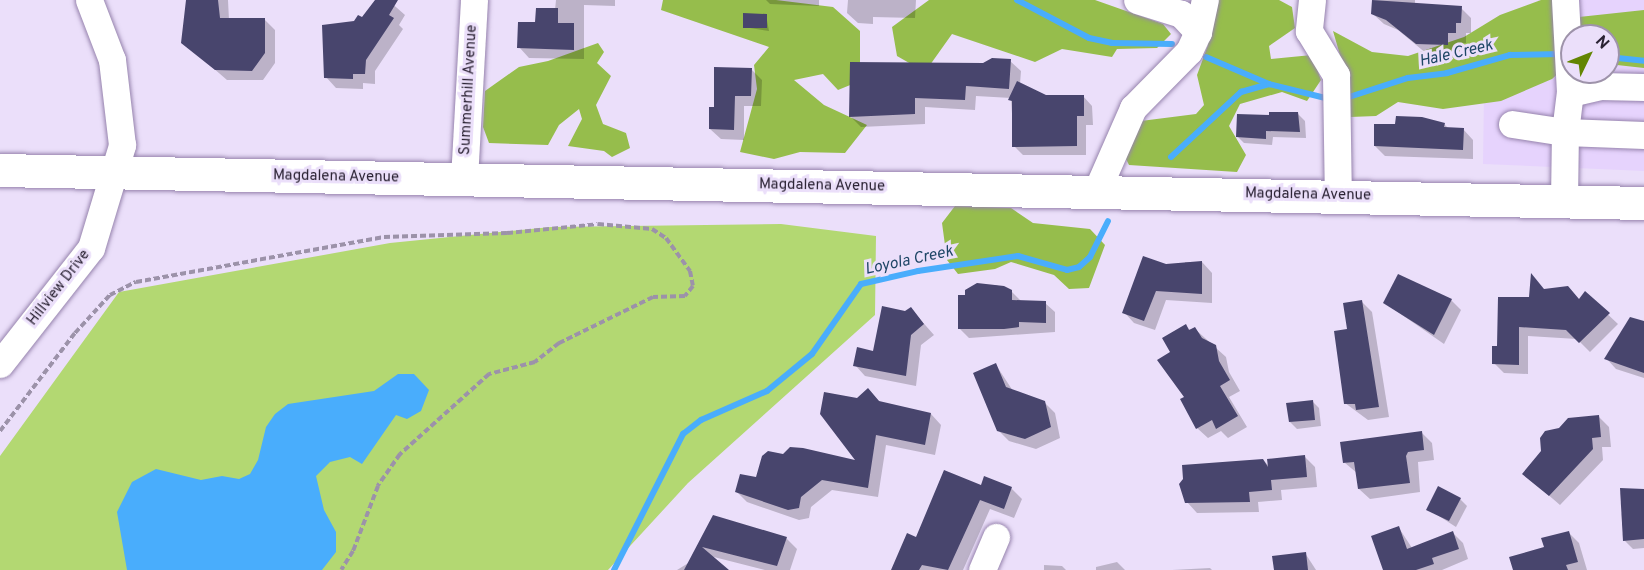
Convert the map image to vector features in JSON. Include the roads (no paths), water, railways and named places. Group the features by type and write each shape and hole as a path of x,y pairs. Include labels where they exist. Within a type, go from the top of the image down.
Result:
{"main road":[{"name":"Magdalena Avenue","path":"0,170 1097,190 1644,203"}],"street":[{"name":"Hillview Drive","path":"0,364 91,248 122,145 118,95 112,60 89,0"},
{"name":"Summerhill Avenue","path":"464,179 474,0"},
{"path":"1137,0 1181,14 1198,32"},
{"path":"1097,190 1133,108 1189,51 1198,32 1204,0"},
{"path":"1312,0 1309,31 1336,75 1338,196"},
{"path":"1564,201 1565,132 1570,93 1566,11"},
{"path":"1570,93 1600,86 1644,87"},
{"path":"1512,124 1565,132 1644,135"},
{"path":"982,570 996,537"}],"water":[{"path":"398,374 414,374 429,390 421,411 407,419 396,415 362,464 350,457 330,462 316,476 324,510 336,532 336,552 322,570 127,570 117,512 132,482 156,469 201,480 222,476 239,479 250,474 258,460 266,427 275,414 288,404 374,391"}],"waterway":[{"path":"1017,0 1089,38 1112,43 1172,44"},
{"name":"Hale Creek","path":"1349,97 1408,78 1447,73 1510,55 1560,54"},
{"path":"1206,57 1269,84"},
{"name":"Hale Creek","path":"1620,58 1644,61"},
{"name":"Hale Creek","path":"1171,157 1241,92 1269,84 1325,98"},
{"name":"Loyola Creek","path":"614,570 683,434 701,420 767,391 812,354 861,284 918,271 1018,256 1067,270 1079,267 1090,257 1108,221"}]}
